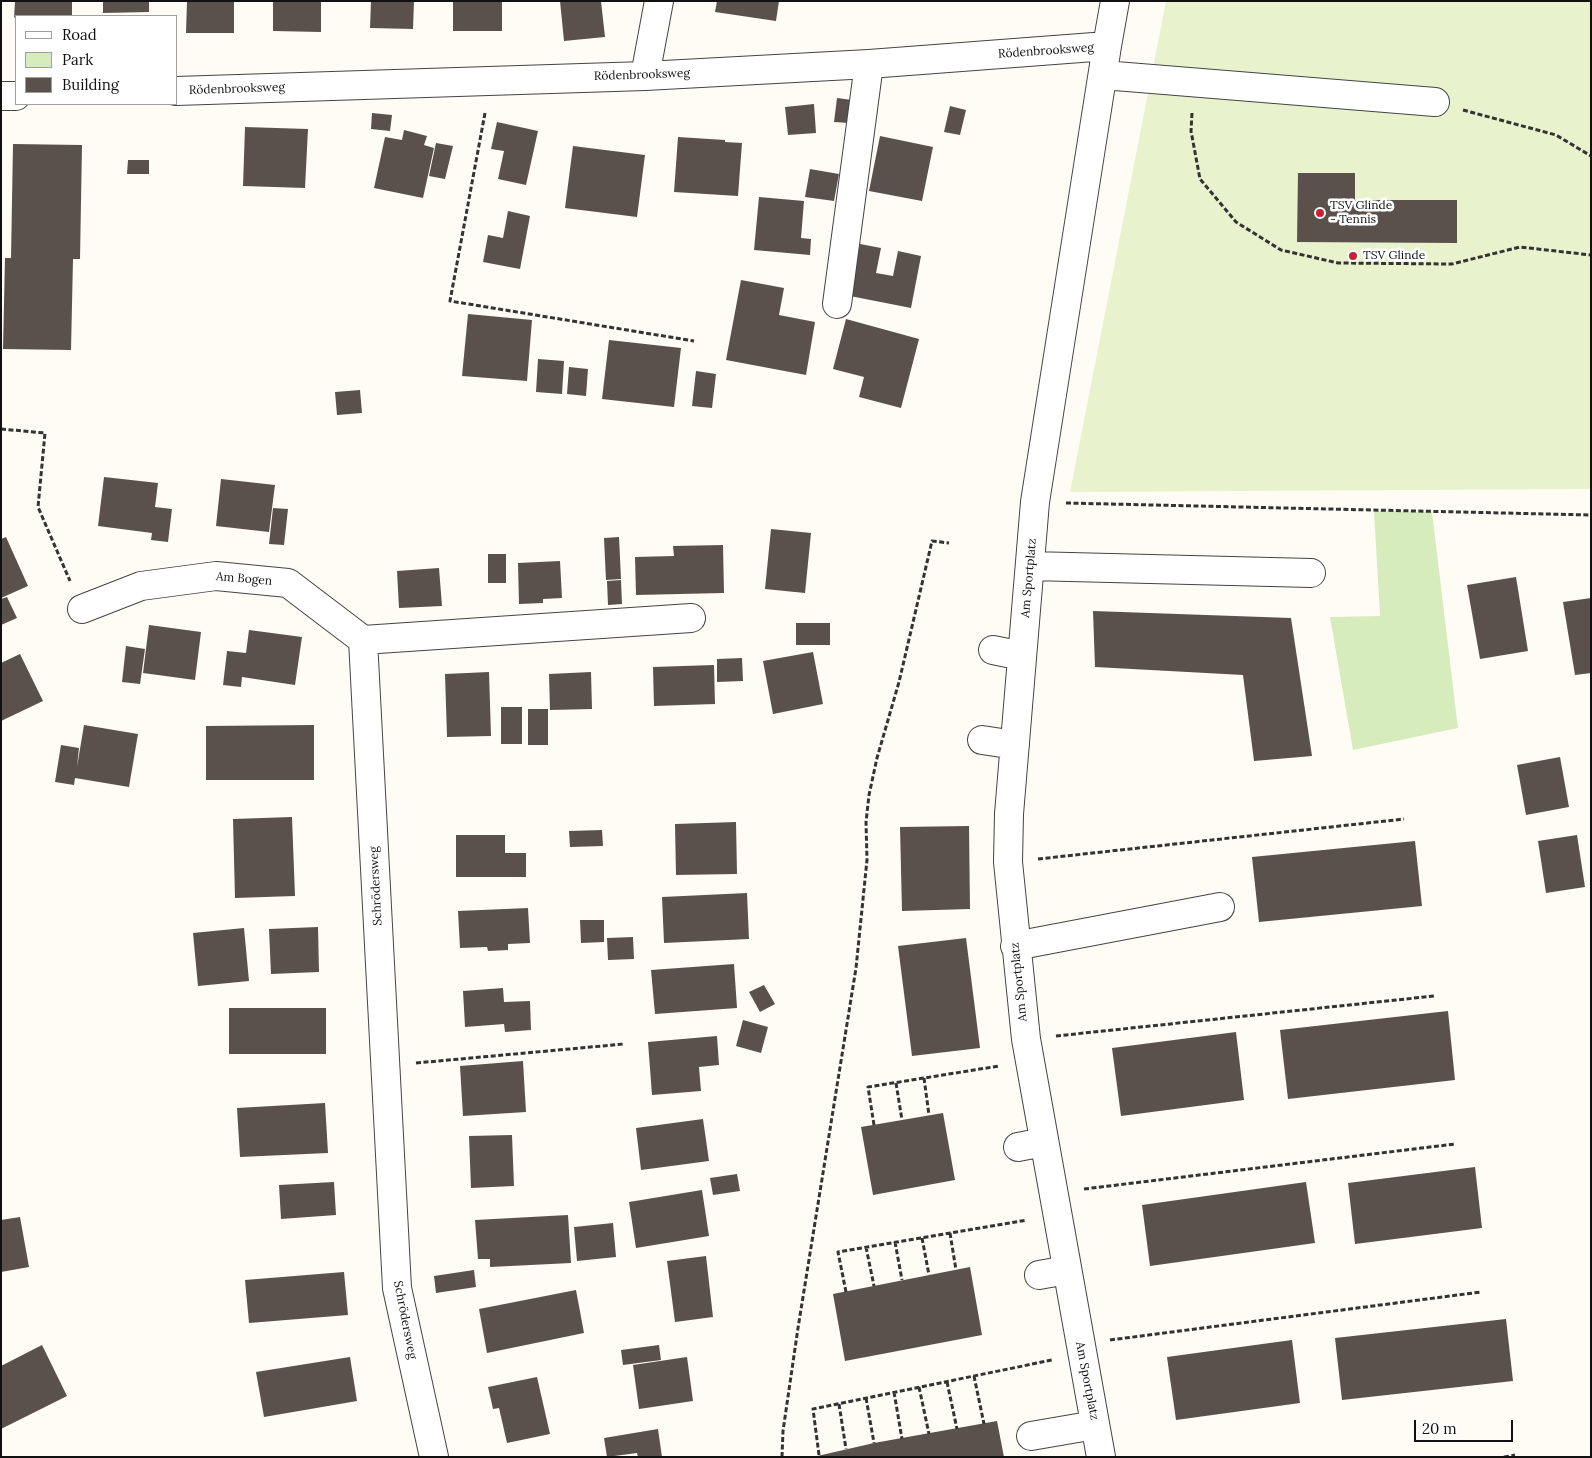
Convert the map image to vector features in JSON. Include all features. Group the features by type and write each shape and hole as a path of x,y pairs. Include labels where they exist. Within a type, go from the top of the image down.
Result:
{"street":[{"path":"645,76 659,1"},
{"name":"Am Sportplatz","path":"1101,1457 1055,1204 1031,1144 1028,1050 1015,946 1008,862 1009,814 1035,502 1115,1"},
{"name":"Rödenbrooksweg","path":"178,91 645,76 870,64 1107,46"},
{"path":"837,304 870,64"},
{"path":"1103,75 1435,102"},
{"path":"1,96 15,96"},
{"path":"1030,566 1311,573"},
{"name":"Am Bogen","path":"82,610 141,586 216,576 288,584 363,640"},
{"path":"363,640 691,618"},
{"name":"Schrödersweg","path":"363,640 397,1288 434,1457"},
{"path":"993,650 1022,656"},
{"path":"982,740 1015,745"},
{"path":"1015,946 1220,907"},
{"path":"1039,1275 1067,1270"},
{"path":"1031,1436 1096,1425"}],"path":[{"path":"491,80 450,301 694,342"},
{"path":"1196,82 1191,131 1200,179 1236,222 1281,250 1338,263 1452,264 1520,247 1591,255"},
{"path":"1435,102 1556,135 1591,156"},
{"path":"1,429 45,433 38,507 82,610"},
{"path":"1035,502 1591,515"},
{"path":"782,1457 783,1431 798,1328 856,968 867,860 866,822 869,794 877,758 899,682 932,541 949,543"},
{"path":"1008,862 1404,819"},
{"path":"874,1125 868,1087 924,1078 1028,1050 1434,996"},
{"path":"385,1066 624,1044"},
{"path":"924,1078 929,1115"},
{"path":"896,1083 902,1120"},
{"path":"846,1292 838,1252 950,1233 1055,1204 1455,1144"},
{"path":"950,1233 956,1270"},
{"path":"922,1238 929,1275"},
{"path":"895,1242 902,1280"},
{"path":"866,1247 874,1286"},
{"path":"819,1455 813,1409 974,1376 1081,1349 1481,1292"},
{"path":"974,1376 984,1424"},
{"path":"947,1382 957,1429"},
{"path":"919,1387 929,1434"},
{"path":"894,1392 902,1439"},
{"path":"866,1398 874,1443"},
{"path":"839,1404 846,1449"},
{"path":"1504,1457 1515,1455"}],"green space":[{"name":"TSV Glinde","path":"1166,1 1591,1 1591,489 1070,492"},
{"path":"1374,511 1432,512 1458,728 1353,750 1330,617 1380,616"}],"building":[{"path":"15,1 72,1 72,15 15,15 14,18"},
{"path":"103,1 149,1 149,12 103,13"},
{"path":"187,1 234,1 234,33 186,33"},
{"path":"273,1 321,1 321,32 273,31"},
{"path":"371,1 414,1 413,29 370,28"},
{"path":"453,1 502,1 502,31 453,31"},
{"path":"560,1 601,1 605,37 564,41"},
{"path":"717,1 779,1 776,21 715,12"},
{"path":"837,98 852,100 849,123 834,122"},
{"path":"814,104 816,133 788,135 785,107"},
{"path":"950,106 966,110 960,135 944,132"},
{"path":"372,113 392,115 390,131 371,129"},
{"path":"497,122 538,131 526,185 498,179 504,151 491,149"},
{"path":"245,127 308,129 305,188 243,186"},
{"path":"404,130 427,136 424,145 434,148 423,198 374,188 385,137 402,140"},
{"path":"880,136 933,147 922,201 869,191"},
{"path":"678,137 742,143 738,196 674,192"},
{"path":"436,143 453,146 445,179 429,176"},
{"path":"13,144 82,145 80,259 73,259 71,350 3,349 5,258 11,258"},
{"path":"573,146 645,155 637,217 565,208"},
{"path":"128,160 149,160 149,174 127,174"},
{"path":"810,169 839,174 834,201 805,197"},
{"path":"1298,173 1355,173 1355,200 1457,200 1457,243 1297,242"},
{"path":"759,197 804,201 801,238 811,239 810,255 754,250"},
{"path":"508,211 530,216 520,269 483,262 488,235 503,238"},
{"path":"860,244 881,248 876,273 893,276 898,251 921,256 911,308 850,296"},
{"path":"741,280 784,288 779,315 815,322 806,375 726,360"},
{"path":"468,314 532,320 527,381 462,376"},
{"path":"846,319 919,339 901,408 859,397 864,377 833,369"},
{"path":"609,340 681,348 674,407 602,399"},
{"path":"538,359 564,361 562,394 536,392"},
{"path":"569,367 588,369 586,396 567,394"},
{"path":"696,371 716,374 712,408 692,406"},
{"path":"360,390 362,413 337,415 335,392"},
{"path":"104,477 158,483 155,507 172,509 168,542 151,540 152,533 98,526"},
{"path":"221,479 275,485 269,532 216,526"},
{"path":"273,508 288,509 284,545 269,544"},
{"path":"771,529 811,533 805,593 765,589"},
{"path":"6,537 28,586 1,598 1,539"},
{"path":"619,537 621,579 606,580 604,538"},
{"path":"723,545 724,593 636,595 635,557 674,556 673,546"},
{"path":"488,554 506,554 506,583 488,583"},
{"path":"560,561 562,598 543,599 543,603 519,604 518,563"},
{"path":"439,568 442,606 399,608 397,571"},
{"path":"1516,577 1528,651 1480,659 1467,585"},
{"path":"621,580 622,604 608,605 607,581"},
{"path":"7,597 17,618 1,625 1,599"},
{"path":"1591,598 1591,673 1575,675 1563,602"},
{"path":"1093,611 1291,618 1312,756 1254,761 1243,675 1095,667"},
{"path":"796,623 830,623 830,645 796,645"},
{"path":"149,625 201,632 195,680 143,673"},
{"path":"249,630 302,637 295,685 242,677 241,687 223,685 227,651 246,653"},
{"path":"126,646 145,649 140,684 122,682"},
{"path":"813,652 823,704 773,714 763,661"},
{"path":"20,654 43,701 1,721 1,663"},
{"path":"742,658 743,681 717,682 717,659"},
{"path":"714,665 715,704 654,706 653,667"},
{"path":"489,672 491,736 447,737 445,674"},
{"path":"591,672 592,709 550,710 549,674"},
{"path":"501,707 522,707 522,744 501,744"},
{"path":"528,709 548,709 548,745 528,745"},
{"path":"84,725 138,734 129,787 75,778 74,785 55,782 61,745 79,748 77,767"},
{"path":"314,725 314,780 206,780 206,726"},
{"path":"1560,757 1569,807 1526,815 1517,765"},
{"path":"292,817 295,896 235,898 233,819"},
{"path":"736,822 737,874 676,875 675,824"},
{"path":"969,826 970,909 902,911 900,827"},
{"path":"602,830 603,846 570,847 569,831"},
{"path":"456,835 505,835 505,853 526,853 526,877 456,877"},
{"path":"1577,835 1585,887 1546,893 1538,841"},
{"path":"1415,841 1422,906 1259,922 1252,857"},
{"path":"747,893 749,939 664,943 662,897"},
{"path":"528,908 530,943 508,944 508,950 488,951 487,947 460,948 458,911"},
{"path":"580,920 604,920 604,942 581,943"},
{"path":"318,927 319,972 271,974 269,929"},
{"path":"244,928 249,981 198,986 193,933"},
{"path":"633,937 634,959 608,960 607,938"},
{"path":"966,938 980,1048 912,1056 898,946"},
{"path":"734,964 737,1008 655,1014 651,970"},
{"path":"764,985 775,1004 760,1012 749,992"},
{"path":"503,988 504,1002 530,1001 531,1030 505,1032 504,1024 465,1027 463,991"},
{"path":"229,1008 326,1008 326,1054 229,1054"},
{"path":"1448,1011 1455,1080 1288,1099 1280,1030"},
{"path":"743,1020 768,1027 761,1053 736,1046"},
{"path":"1236,1032 1244,1100 1121,1116 1112,1048"},
{"path":"717,1036 719,1065 699,1067 701,1091 652,1095 648,1042"},
{"path":"523,1061 526,1112 463,1116 460,1066"},
{"path":"325,1103 328,1153 240,1157 237,1108"},
{"path":"943,1113 955,1180 873,1195 861,1127"},
{"path":"703,1119 709,1161 641,1170 636,1128"},
{"path":"512,1135 514,1186 471,1188 469,1136"},
{"path":"1475,1167 1482,1228 1355,1244 1348,1183"},
{"path":"737,1174 740,1191 713,1195 710,1178"},
{"path":"334,1182 336,1215 281,1219 279,1185"},
{"path":"1306,1182 1315,1243 1150,1266 1142,1205"},
{"path":"702,1190 709,1236 636,1248 629,1202"},
{"path":"568,1215 571,1263 490,1267 490,1259 478,1259 475,1220"},
{"path":"20,1217 29,1267 1,1272 1,1220"},
{"path":"613,1223 616,1257 577,1261 574,1227"},
{"path":"706,1256 713,1317 675,1322 667,1261"},
{"path":"970,1267 982,1335 845,1361 833,1294"},
{"path":"474,1270 476,1287 436,1293 434,1276"},
{"path":"344,1272 348,1315 249,1323 245,1280"},
{"path":"576,1290 584,1333 487,1353 479,1309"},
{"path":"1506,1319 1513,1381 1342,1400 1335,1338"},
{"path":"1292,1340 1300,1403 1176,1420 1167,1357"},
{"path":"42,1345 67,1396 1,1429 1,1366"},
{"path":"659,1345 661,1360 623,1365 621,1350"},
{"path":"350,1357 357,1401 264,1417 256,1372"},
{"path":"687,1357 693,1401 639,1409 633,1365"},
{"path":"537,1377 550,1434 507,1443 499,1408 493,1409 488,1387"},
{"path":"997,1421 1004,1457 813,1457 874,1443"},
{"path":"658,1429 662,1457 638,1457 637,1453 607,1457 604,1438"}],"place":[{"name":"TSV Glinde - Tennis","path":"1320,213"},
{"name":"TSV Glinde","path":"1353,256"}]}
